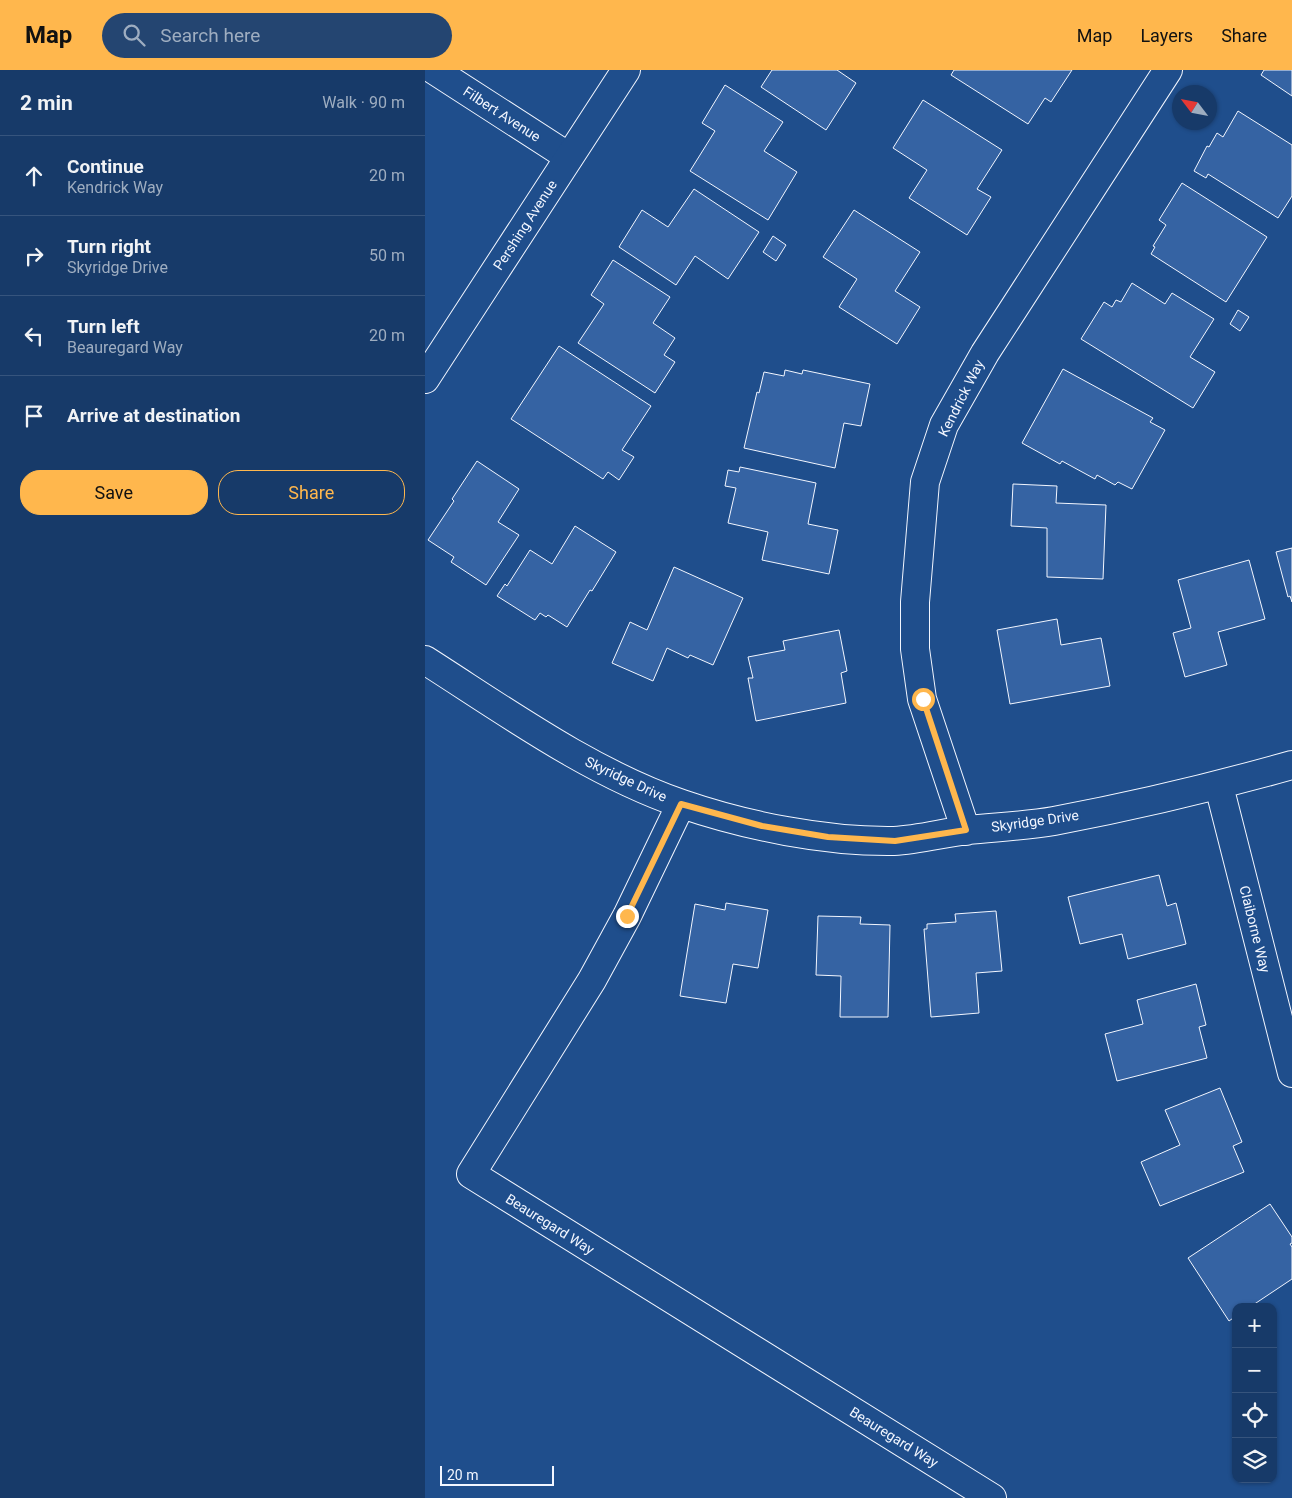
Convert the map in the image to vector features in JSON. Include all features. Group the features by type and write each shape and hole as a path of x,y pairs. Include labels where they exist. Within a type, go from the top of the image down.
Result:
{"street":[{"name":"Filbert Avenue","path":"434,70 569,157"},
{"name":"Pershing Avenue","path":"425,379 626,70"},
{"name":"Kendrick Way","path":"966,830 923,699 915,649 915,602 925,482 944,425 985,353 1168,70"},
{"name":"Skyridge Drive","path":"425,660 555,743 614,775 681,804 762,826 828,837 895,841 966,830 1052,821 1219,786 1292,766"},
{"name":"Claiborne Way","path":"1219,786 1292,1073"},
{"name":"Beauregard Way","path":"681,804 627,916 592,980 471,1174 991,1498"}],"building":[{"path":"772,70 837,70 856,83 826,130 761,87"},
{"path":"954,70 1072,70 1051,102 1045,98 1028,124 951,75"},
{"path":"1264,70 1292,70 1292,96 1261,75"},
{"path":"725,85 783,122 764,151 797,172 768,220 690,171 715,131 702,123"},
{"path":"923,100 1002,150 977,189 991,197 967,235 909,198 927,170 893,148"},
{"path":"1238,111 1292,145 1292,196 1278,218 1208,174 1206,178 1194,171 1207,146 1209,147 1217,133 1223,137"},
{"path":"1182,183 1267,237 1226,302 1151,254 1155,247 1153,246 1166,225 1159,220"},
{"path":"694,189 759,232 728,279 695,256 676,285 619,247 642,210 668,227"},
{"path":"854,210 920,252 895,291 920,307 897,344 839,307 857,279 823,257"},
{"path":"773,236 786,245 776,261 763,252"},
{"path":"613,260 670,297 653,323 675,338 664,355 675,362 655,393 578,343 604,304 591,295"},
{"path":"1132,283 1165,304 1172,293 1214,319 1190,357 1215,372 1193,408 1081,339 1104,302 1112,307 1116,300 1121,302"},
{"path":"1238,310 1249,317 1240,331 1230,324"},
{"path":"559,346 651,406 622,450 634,457 619,480 608,472 603,479 511,419"},
{"path":"1063,369 1153,418 1150,422 1165,430 1132,489 1118,482 1115,485 1097,475 1095,479 1062,461 1060,464 1022,443"},
{"path":"785,370 802,374 803,370 870,384 861,426 844,423 835,468 744,448 757,392 759,393 764,372 784,376"},
{"path":"477,461 519,489 498,522 519,535 486,585 451,562 454,557 428,540 454,501 452,499"},
{"path":"740,467 816,483 808,524 838,530 829,574 762,560 768,532 728,523 736,488 725,486 728,470 739,472"},
{"path":"1013,484 1057,486 1056,503 1106,505 1103,579 1047,577 1047,528 1011,526"},
{"path":"575,526 616,552 567,627 548,615 546,617 540,613 535,620 497,596 505,584 507,586 530,550 552,564"},
{"path":"1292,548 1292,602 1290,596 1288,597 1276,552"},
{"path":"1249,560 1265,619 1218,632 1227,665 1185,677 1173,633 1191,628 1178,580"},
{"path":"674,567 743,598 713,665 690,655 688,658 667,648 653,681 612,663 630,622 647,630"},
{"path":"1057,619 1061,645 1101,638 1110,686 1010,704 997,630"},
{"path":"839,630 847,671 841,673 846,703 756,721 748,678 753,678 748,657 785,650 783,641"},
{"path":"1159,875 1167,906 1176,903 1186,944 1128,959 1122,934 1080,944 1068,897"},
{"path":"726,903 768,910 758,968 733,964 726,1003 680,996 695,904 725,910"},
{"path":"996,911 1002,971 976,973 979,1013 931,1017 924,929 927,929 927,924 956,922 955,914"},
{"path":"818,916 861,917 860,924 890,925 888,1017 840,1017 841,976 816,975"},
{"path":"1196,984 1206,1025 1199,1027 1207,1058 1117,1081 1105,1034 1143,1024 1137,1000"},
{"path":"1220,1088 1242,1142 1233,1146 1244,1172 1160,1206 1141,1162 1180,1145 1165,1110"},
{"path":"1270,1204 1292,1237 1292,1243 1290,1244 1292,1247 1292,1279 1256,1303 1232,1303 1232,1319 1229,1321 1188,1258"}],"route":[{"path":"627,916 681,804 762,826 828,837 895,841 966,830 923,699"}]}
